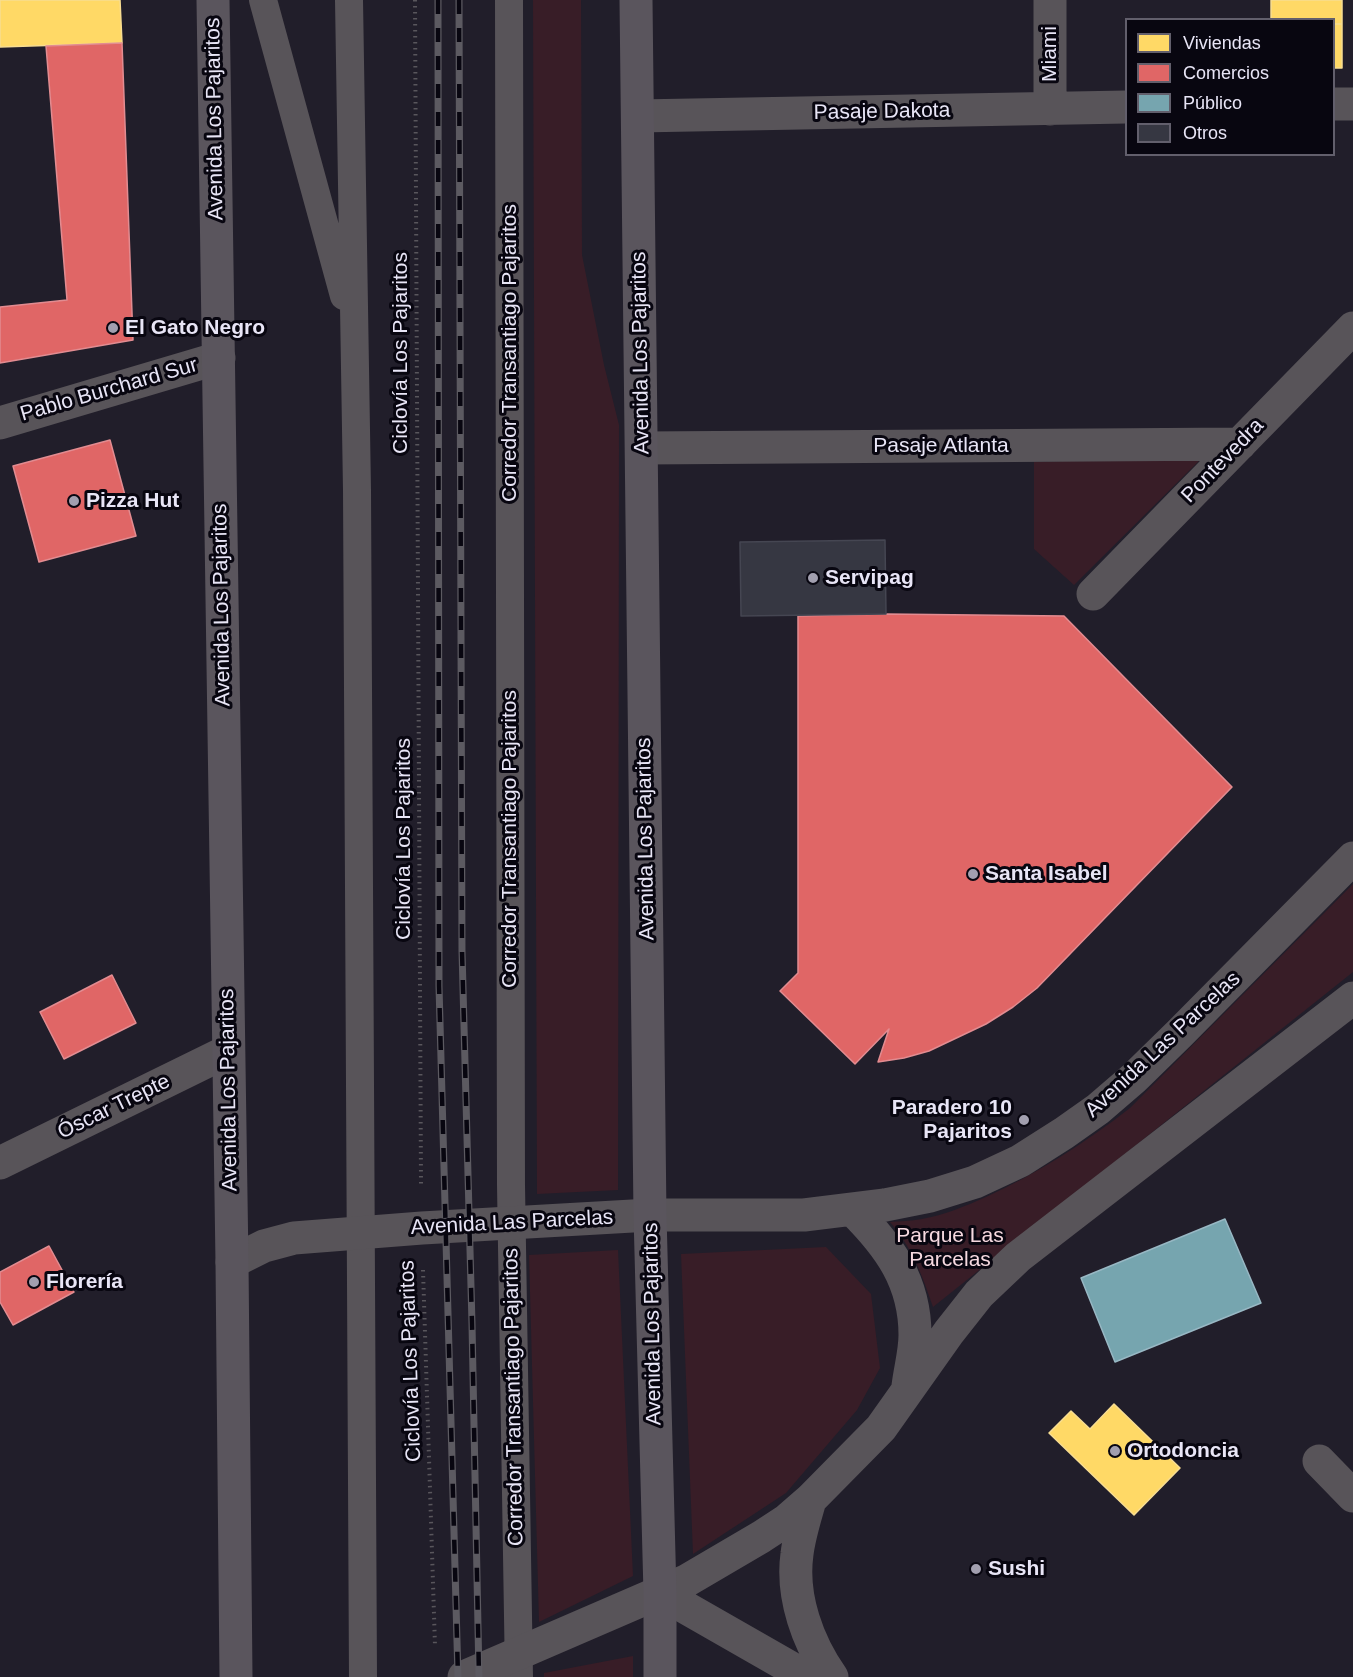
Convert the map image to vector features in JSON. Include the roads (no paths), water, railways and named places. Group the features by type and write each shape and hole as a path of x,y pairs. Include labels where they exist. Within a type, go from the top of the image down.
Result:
{"main road":[{"name":"Avenida Los Pajaritos","path":"213,0 236,1677"},
{"name":"Avenida Los Pajaritos","path":"636,0 650,1215 660,1593 660,1677"}],"street":[{"name":"Miami","path":"1050,0 1050,109"},
{"path":"1335,104 1353,104"},
{"name":"Pasaje Dakota","path":"638,116 1125,107"},
{"name":"Pontevedra","path":"1093,594 1353,328"},
{"name":"Pablo Burchard Sur","path":"0,423 219,358"},
{"name":"Pasaje Atlanta","path":"642,448 1240,444"},
{"name":"Avenida Las Parcelas","path":"232,1262 264,1246 294,1238 650,1215 804,1215 853,1210 930,1196 975,1182 1020,1161 1064,1134 1098,1109 1157,1056 1353,858"},
{"path":"465,1677 519,1665 703,1573 787,1520 881,1428 949,1332 980,1294 1018,1257 1353,998"},
{"name":"Óscar Trepte","path":"0,1162 228,1051"},
{"path":"853,1210 886,1246 898,1266 910,1297 915,1337 907,1390"},
{"path":"1319,1461 1353,1496"},
{"path":"810,1500 796,1556 797,1589 802,1615 813,1646 832,1677"},
{"path":"660,1593 807,1677"}],"lane":[{"path":"263,0 355,337"},
{"path":"349,0 355,337 363,1677"},
{"name":"Corredor Transantiago Pajaritos","path":"509,0 511,1223 519,1665"}],"railway":[{"path":"438,0 439,986 458,1677"},
{"path":"459,0 462,951 479,1677"}],"place":[{"name":"El Gato Negro","path":"113,328"},
{"name":"Pizza Hut","path":"74,501"},
{"name":"Servipag","path":"813,578"},
{"name":"Santa Isabel","path":"973,874"},
{"name":"Paradero 10 Pajaritos","path":"1024,1120"},
{"name":"Florería","path":"34,1282"},
{"name":"Ortodoncia","path":"1115,1451"},
{"name":"Sushi","path":"976,1569"}],"park label":[{"name":"Parque Las Parcelas","path":"950,1248"}]}
